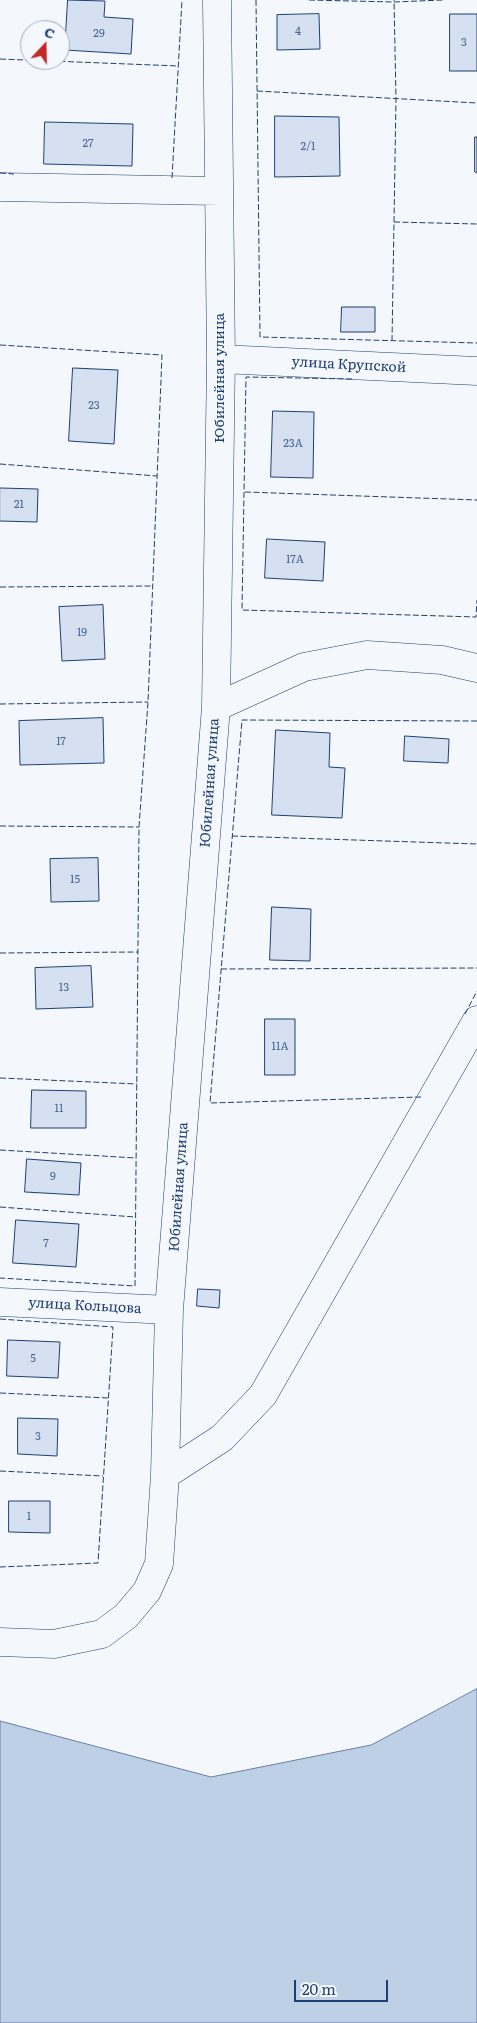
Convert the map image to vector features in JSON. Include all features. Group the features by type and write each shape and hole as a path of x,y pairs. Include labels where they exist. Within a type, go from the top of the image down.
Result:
{"street":[{"name":"Юбилейная улица","path":"0,1642 54,1644 102,1634 126,1616 147,1591 159,1564 165,1475 169,1310 216,707 221,359 217,0"},
{"path":"0,187 219,191"},
{"name":"улица Крупской","path":"221,359 477,371"},
{"path":"216,707 304,667 367,655 442,660 477,668"},
{"path":"165,1475 222,1438 263,1395 477,1020"},
{"name":"улица Кольцова","path":"0,1302 169,1310"}],"water":[{"path":"477,1689 477,2023 0,2023 0,1721 211,1777 371,1745"}],"building":[{"path":"68,0 105,1 104,17 133,19 131,54 70,50 70,20 67,20"},
{"path":"319,14 320,49 277,50 277,15"},
{"path":"450,14 477,14 477,71 450,71"},
{"path":"275,116 339,117 340,176 275,177"},
{"path":"45,122 133,124 132,166 44,164"},
{"path":"475,137 477,137 477,173 475,172"},
{"path":"342,307 375,307 375,332 341,332"},
{"path":"73,368 118,370 114,444 69,441"},
{"path":"273,411 314,412 313,478 271,477"},
{"path":"0,488 38,489 37,522 0,521"},
{"path":"267,539 325,542 323,581 265,578"},
{"path":"103,605 105,659 62,661 59,607"},
{"path":"103,718 104,763 20,765 19,721"},
{"path":"276,730 330,733 329,767 345,768 342,818 272,815"},
{"path":"405,736 449,739 448,763 404,761"},
{"path":"98,858 99,901 51,902 50,859"},
{"path":"272,907 311,909 310,961 270,960"},
{"path":"91,966 93,1007 36,1009 35,968"},
{"path":"265,1019 295,1019 295,1075 265,1075"},
{"path":"32,1090 86,1091 86,1128 31,1128"},
{"path":"27,1159 81,1163 79,1195 25,1192"},
{"path":"16,1220 79,1224 76,1267 13,1263"},
{"path":"198,1289 220,1290 219,1308 197,1306"},
{"path":"8,1340 60,1342 58,1378 7,1376"},
{"path":"18,1418 58,1419 57,1456 18,1454"},
{"path":"9,1501 50,1501 50,1533 9,1532"}],"fence":[{"path":"172,178 182,0"},
{"path":"256,0 260,337 477,343"},
{"path":"309,0 394,2 443,0"},
{"path":"394,0 396,98 394,222"},
{"path":"0,59 179,66"},
{"path":"257,91 477,103"},
{"path":"0,173 14,174"},
{"path":"392,341 394,222 477,224"},
{"path":"0,345 162,355 148,702 139,827 135,1286 0,1278"},
{"path":"352,379 246,377 242,610 476,617 477,600"},
{"path":"0,464 157,476"},
{"path":"245,492 477,500"},
{"path":"0,587 152,586"},
{"path":"0,704 148,702"},
{"path":"421,1097 210,1103 242,720 477,721"},
{"path":"0,826 139,827"},
{"path":"232,836 477,844"},
{"path":"0,953 138,952"},
{"path":"221,969 477,968"},
{"path":"465,1014 477,991"},
{"path":"0,1078 137,1084"},
{"path":"0,1150 136,1158"},
{"path":"0,1207 135,1217"},
{"path":"0,1319 113,1327 98,1563 0,1567"},
{"path":"0,1393 108,1398"},
{"path":"0,1471 103,1476"}]}
